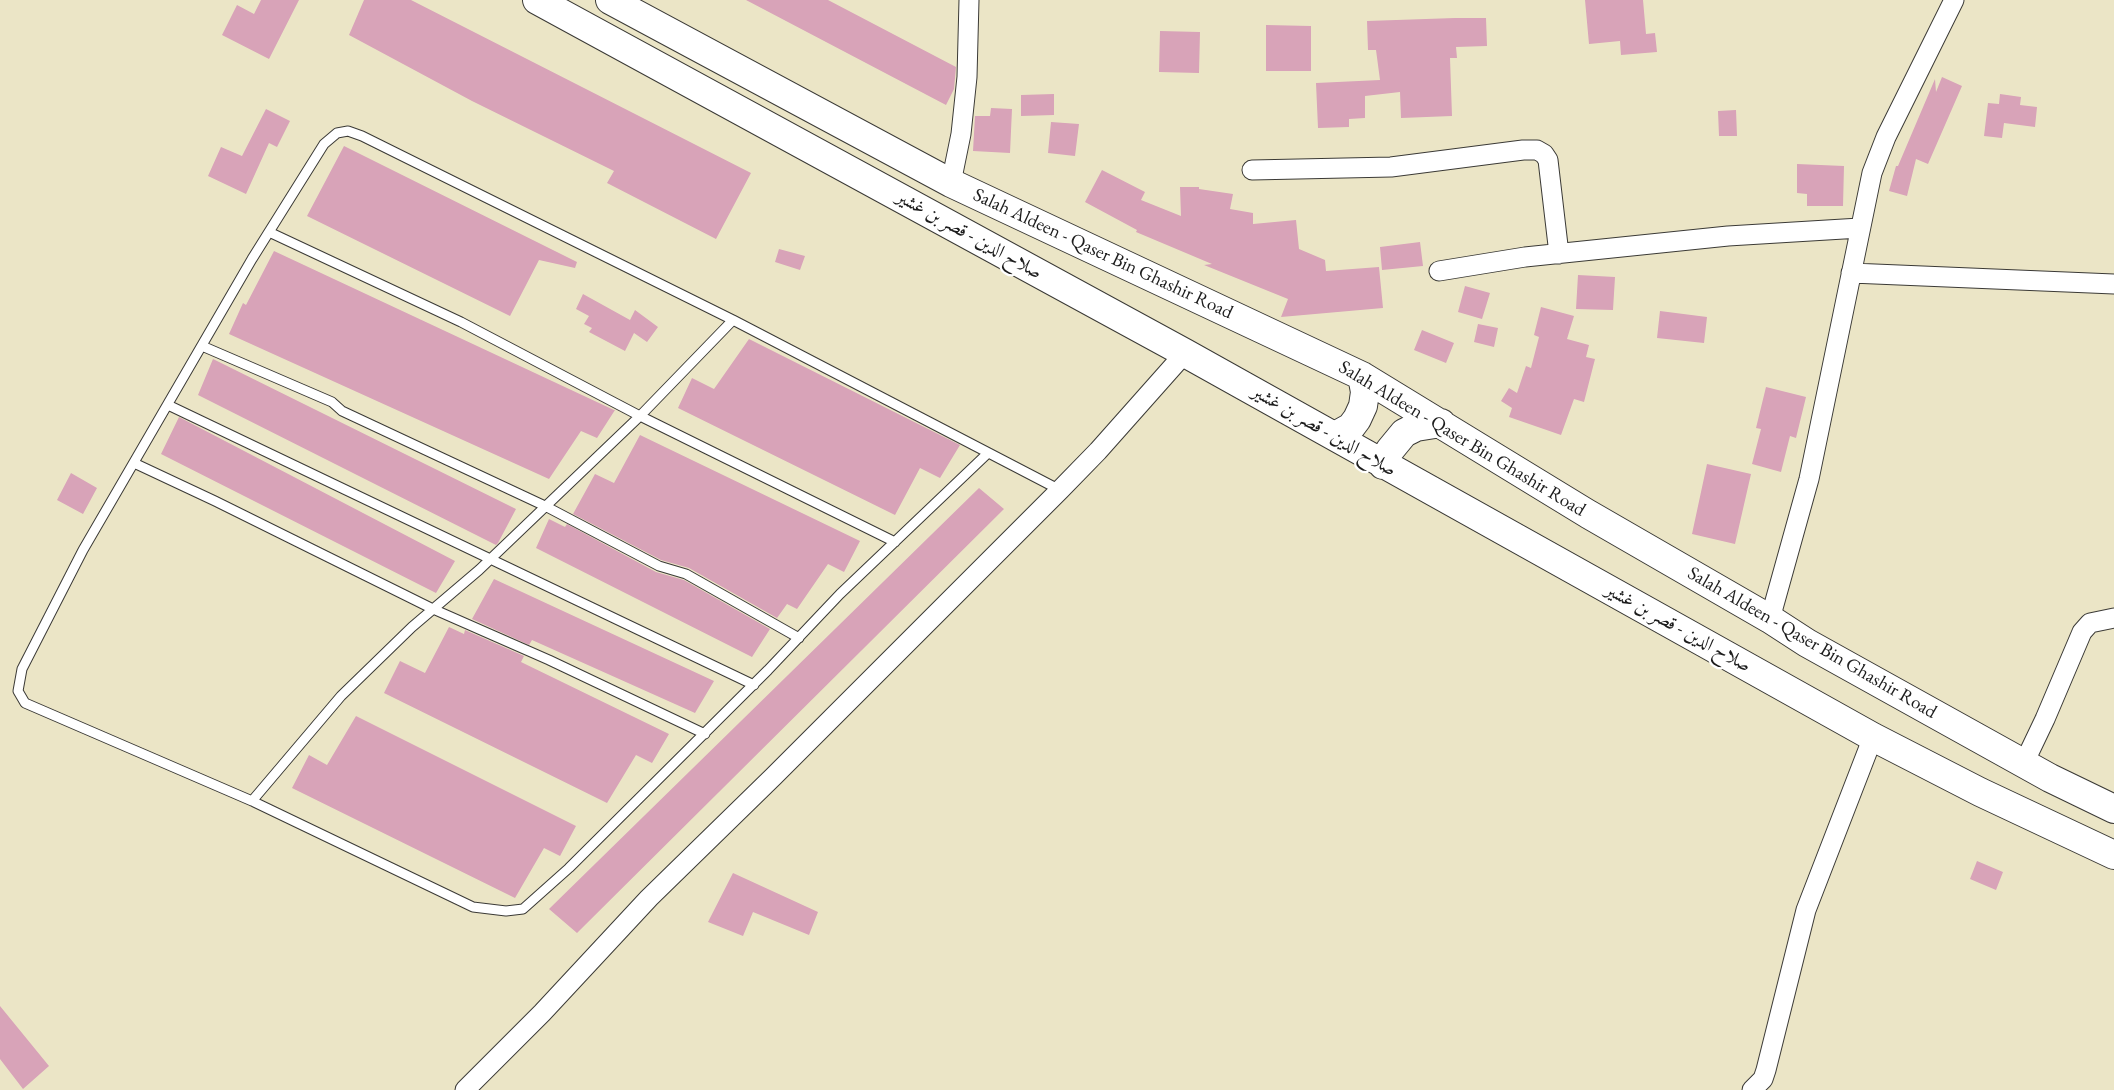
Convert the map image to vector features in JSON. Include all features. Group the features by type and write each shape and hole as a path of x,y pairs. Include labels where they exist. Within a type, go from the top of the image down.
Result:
{"highway":[{"name":"صلاح الدين - قصر بن غشير","path":"537,0 1185,353 1873,737 1989,796 2114,855"},
{"name":"Salah Aldeen - Qaser Bin Ghashir Road","path":"610,0 951,183 1362,376 1588,514 1770,619 1807,643 2050,778 2114,809"},
{"path":"1335,436 1351,427 1358,420 1363,406 1362,376"},
{"path":"1383,465 1390,450 1404,433 1416,427 1441,423"}],"street":[{"path":"951,183 961,134 968,78 969,0"},
{"path":"1770,619 1809,479 1872,174 1886,138 1954,0"},
{"path":"1252,170 1391,167 1523,150 1537,150 1544,154 1548,160 1559,254"},
{"path":"1439,271 1559,254 1728,236 1860,228"},
{"path":"1851,273 2114,284"},
{"path":"465,1090 542,1013 649,898 1060,490 1098,451 1185,353"},
{"path":"2024,763 2082,632 2090,623 2114,618"},
{"path":"1752,1090 1763,1079 1766,1070 1806,910 1873,737"}],"lane":[{"path":"988,453 840,594 754,685 569,868 523,908 506,911 472,908 252,801 25,703 18,691 22,668 84,550 269,232 324,144 337,133 348,131 362,136 733,320 1060,490"},
{"path":"269,232 461,322 640,416 895,542"},
{"path":"252,801 341,696 412,626 491,559 640,416 733,320"},
{"path":"202,346 332,402 342,411 545,506 659,566 686,574 799,638"},
{"path":"168,405 754,685"},
{"path":"134,463 433,609 558,664 705,734"}],"building":[{"path":"261,0 299,0 269,59 222,35 237,5 254,14"},
{"path":"364,0 411,0 751,173 716,239 607,183 614,171 472,101 349,35"},
{"path":"746,0 828,0 956,67 954,89 946,105"},
{"path":"1585,0 1643,0 1646,34 1655,33 1657,52 1621,55 1620,41 1589,44"},
{"path":"1486,18 1487,46 1456,47 1457,58 1450,58 1452,116 1401,118 1400,92 1365,96 1365,118 1349,119 1349,127 1318,128 1316,83 1380,80 1376,50 1368,50 1367,21"},
{"path":"1266,25 1311,26 1311,71 1266,71"},
{"path":"1160,31 1200,32 1199,73 1159,72"},
{"path":"1942,77 1962,86 1928,164 1916,159 1907,196 1889,191 1896,166 1898,166 1935,79 1936,92"},
{"path":"1054,94 1054,115 1021,116 1021,95"},
{"path":"2000,94 2021,97 2020,105 2037,107 2035,127 2004,123 2002,138 1984,136 1988,103 1999,104"},
{"path":"991,108 1012,109 1010,153 973,151 975,116 990,116"},
{"path":"266,109 290,121 277,147 269,143 246,194 208,176 221,147 242,156"},
{"path":"1736,110 1737,136 1719,136 1718,111"},
{"path":"1051,122 1079,124 1075,156 1048,153"},
{"path":"344,146 577,262 575,268 539,260 510,316 307,216"},
{"path":"1797,164 1844,166 1843,206 1807,206 1807,194 1797,193"},
{"path":"1102,170 1145,192 1141,200 1181,216 1180,187 1199,187 1199,189 1233,194 1230,209 1253,213 1253,224 1296,220 1299,249 1325,260 1326,271 1379,267 1383,308 1281,317 1288,299 1204,265 1212,264 1136,232 1137,230 1085,202"},
{"path":"1420,242 1423,266 1382,270 1380,247"},
{"path":"779,249 805,256 800,270 775,262"},
{"path":"274,251 615,410 597,438 581,431 549,479 229,334 243,303 246,305"},
{"path":"1578,275 1615,277 1613,310 1576,309"},
{"path":"1465,286 1490,293 1482,319 1458,312"},
{"path":"583,294 630,320 635,310 658,327 647,342 634,333 625,351 589,332 592,328 584,324 589,316 576,309"},
{"path":"1541,307 1574,316 1567,339 1589,345 1586,357 1595,359 1584,402 1574,399 1561,435 1509,417 1512,408 1501,401 1509,388 1517,393 1526,366 1531,368 1539,337 1534,335"},
{"path":"1660,311 1707,317 1704,343 1657,338"},
{"path":"1478,324 1498,328 1494,347 1474,342"},
{"path":"1422,330 1454,343 1446,363 1414,350"},
{"path":"749,339 960,445 940,478 920,468 895,515 678,408 692,378 714,389"},
{"path":"213,359 516,509 498,543 496,545 198,395"},
{"path":"1766,387 1806,397 1796,438 1790,436 1781,472 1752,464 1761,429 1756,428"},
{"path":"179,417 455,561 436,593 161,454"},
{"path":"640,435 860,541 844,572 828,564 797,609 787,604 777,618 689,568 661,560 573,514 595,474 614,483"},
{"path":"1707,464 1751,474 1735,544 1692,534"},
{"path":"71,473 97,488 83,514 57,500"},
{"path":"979,488 1004,509 577,933 549,909"},
{"path":"549,519 565,527 567,524 656,572 684,580 770,629 752,657 536,548"},
{"path":"494,579 714,681 695,713 532,640 529,645 472,619"},
{"path":"449,627 464,634 465,630 524,656 521,662 669,734 652,763 636,755 607,803 384,693 400,661 425,673"},
{"path":"356,716 576,826 560,856 544,848 515,898 292,788 309,755 327,765"},
{"path":"1977,861 2003,872 1996,890 1970,879"},
{"path":"733,873 818,912 809,935 753,912 743,936 708,922"},
{"path":"0,1006 49,1066 23,1089 0,1059"}]}
